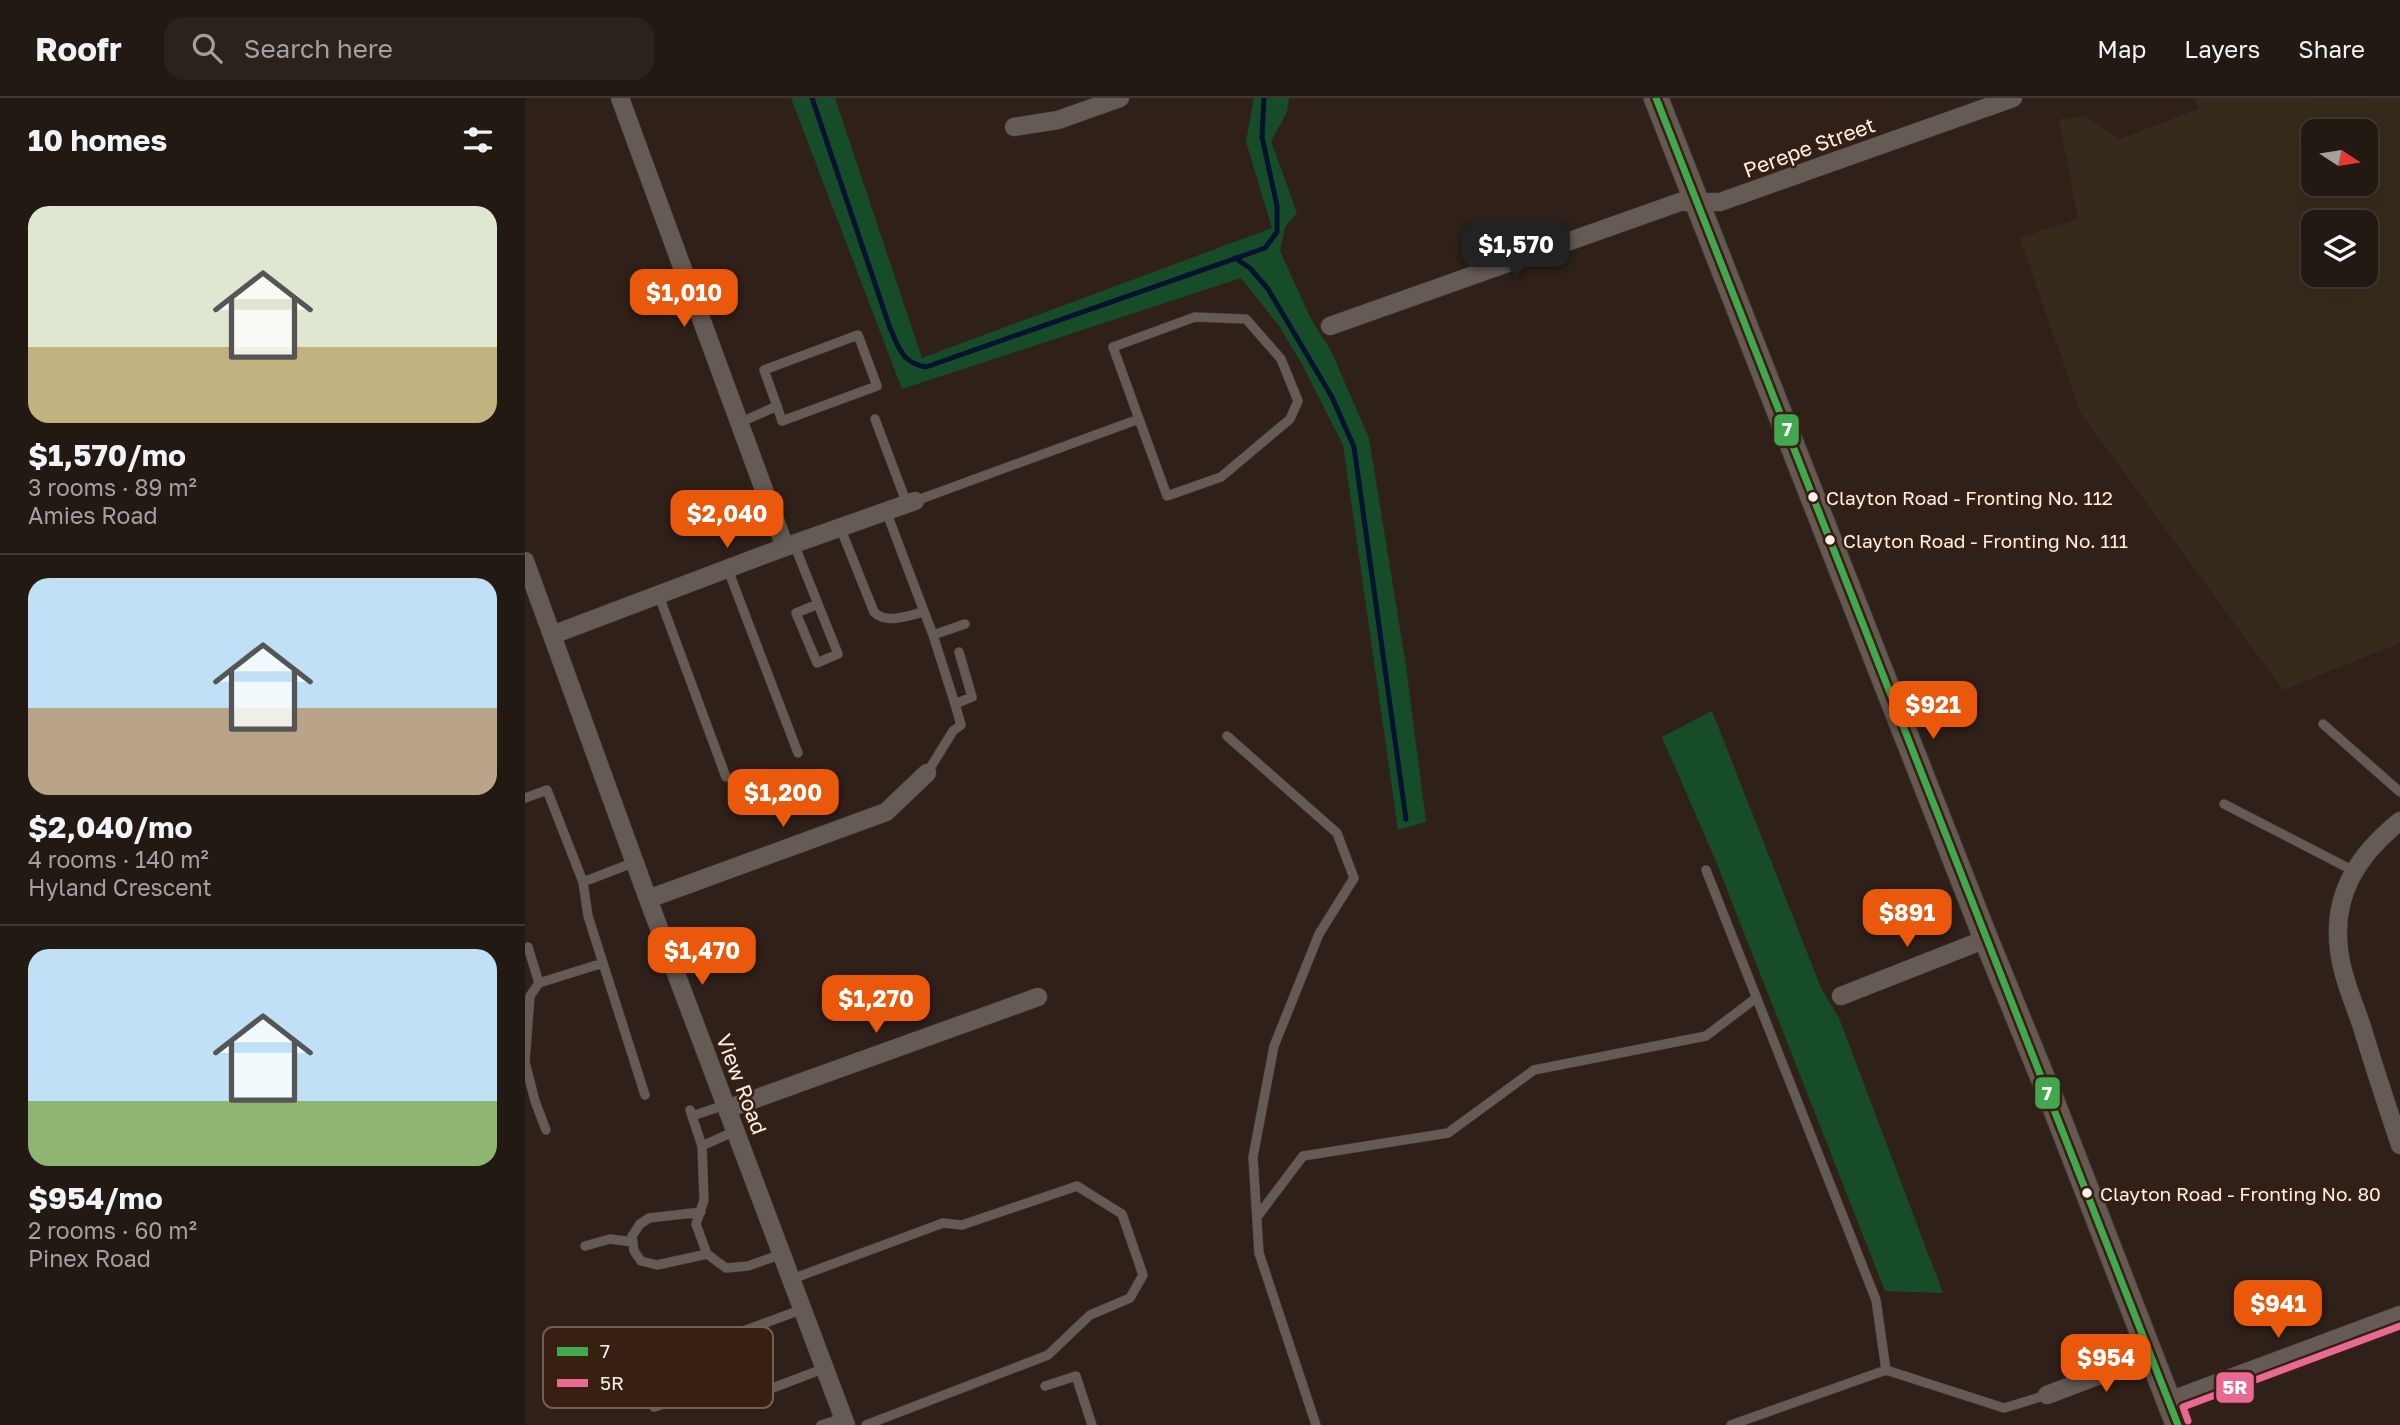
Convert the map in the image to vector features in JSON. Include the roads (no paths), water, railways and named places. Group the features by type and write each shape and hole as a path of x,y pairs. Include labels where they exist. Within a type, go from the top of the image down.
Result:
{"main road":[{"path":"1656,98 2178,1425"}],"street":[{"path":"620,98 739,423 789,546"},
{"path":"1014,127 1058,120 1121,98"},
{"name":"Perepe Street","path":"1330,326 1680,202 1720,202 2013,98"},
{"path":"552,635 911,503"},
{"name":"View Road","path":"525,561 648,899 844,1421"},
{"path":"648,899 886,812 927,773"},
{"path":"2400,821 2377,841 2354,871 2344,891 2338,922 2339,951 2400,1145"},
{"path":"1842,996 1986,939"},
{"path":"726,1107 1038,998"},
{"path":"2169,1401 2400,1315"},
{"path":"2047,1395 2150,1356"}],"lane":[{"path":"1195,317 1246,319 1281,359 1298,401 1290,419 1221,477 1167,496 1139,419 1113,347 1195,317"},
{"path":"858,335 877,386 782,421 777,406 764,370 858,335"},
{"path":"739,423 777,406"},
{"path":"875,419 911,503 1139,419"},
{"path":"887,511 933,635 961,725 953,731 927,773"},
{"path":"840,527 874,612 879,617 891,619 925,612"},
{"path":"789,546 818,604 838,654 817,663 796,613 818,604"},
{"path":"728,570 798,753"},
{"path":"659,596 726,777"},
{"path":"933,635 965,624"},
{"path":"955,704 972,698 959,652"},
{"path":"2323,724 2400,792"},
{"path":"1227,736 1337,833 1354,878 1319,934 1275,1046 1253,1157 1259,1253 1316,1425"},
{"path":"525,798 547,790 583,882 588,916 645,1096"},
{"path":"2224,804 2354,871"},
{"path":"583,882 635,862"},
{"path":"1706,870 1876,1300 1886,1370"},
{"path":"528,947 539,983"},
{"path":"546,1130 535,1101 526,1062 530,996 539,983 603,962"},
{"path":"1257,1217 1303,1156 1448,1133 1534,1070 1706,1036 1756,998"},
{"path":"726,1107 691,1113 702,1146 704,1200 697,1224 707,1254 726,1268 748,1266 782,1254"},
{"path":"702,1146 735,1131"},
{"path":"792,1279 943,1223 961,1225 1077,1186 1122,1214 1143,1275 1130,1298 1090,1315 1048,1355 866,1425"},
{"path":"701,1212 649,1219 640,1224 632,1236 634,1251 641,1261 657,1265 707,1254"},
{"path":"585,1246 610,1239 633,1242"},
{"path":"754,1327 803,1308"},
{"path":"773,1388 825,1368"},
{"path":"1731,1425 1886,1370 2004,1408 2047,1395"},
{"path":"1045,1386 1076,1376 1092,1425"},
{"path":"821,1425 844,1421"}],"waterway":[{"path":"812,98 890,328 906,358 926,367 1265,248 1277,232 1277,206 1262,137 1264,98"},
{"path":"1235,258 1250,268 1268,289 1332,397 1354,447 1406,819"}],"place":[{"name":"Clayton Road - Fronting No. 112","path":"1813,497"},
{"name":"Clayton Road - Fronting No. 111","path":"1830,540"},
{"name":"Clayton Road - Fronting No. 80","path":"2087,1193"}]}
